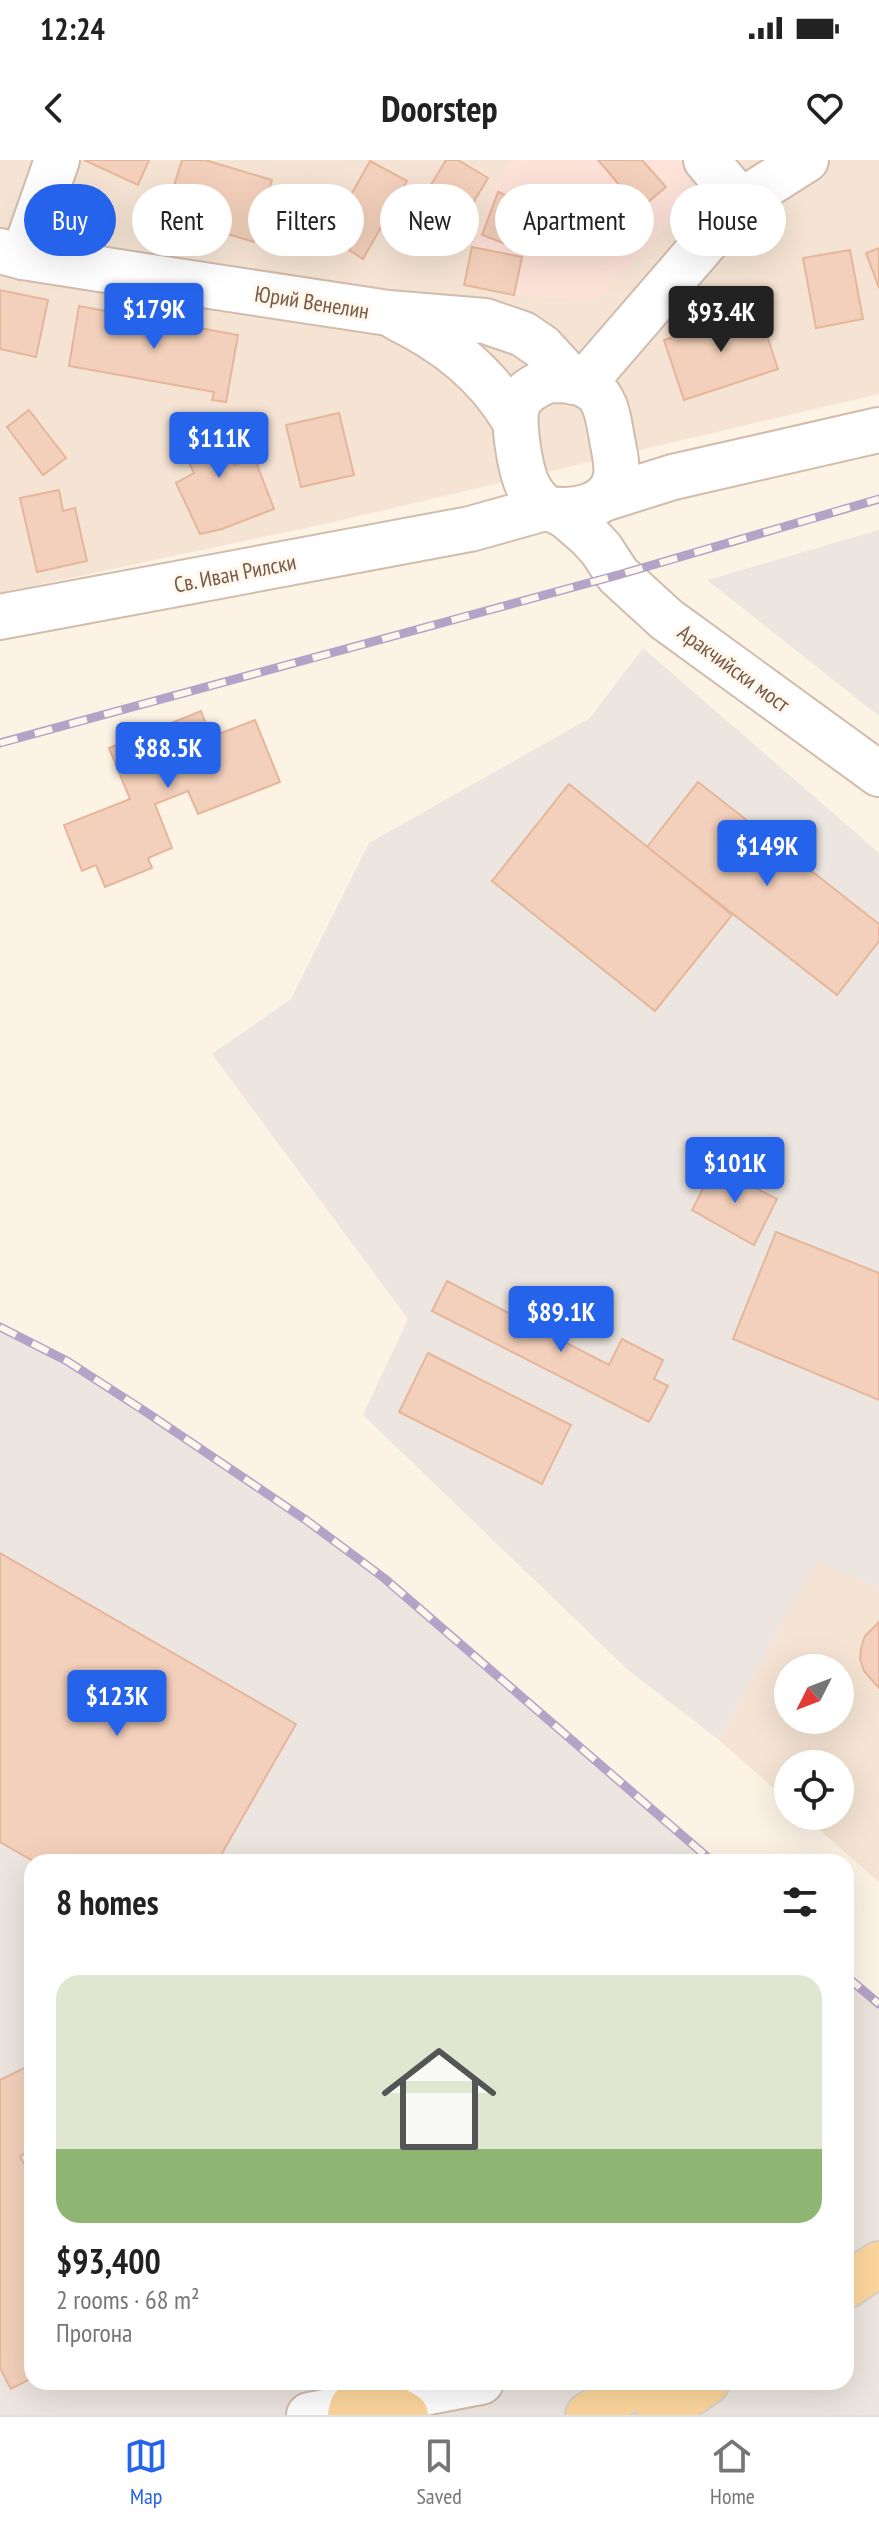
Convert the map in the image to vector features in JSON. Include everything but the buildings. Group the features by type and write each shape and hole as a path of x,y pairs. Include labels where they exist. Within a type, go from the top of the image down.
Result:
{"main road":[{"path":"854,2266 879,2254"},
{"path":"854,2281 879,2264"},
{"path":"588,2415 627,2390"},
{"path":"659,2415 695,2390"}],"street":[{"path":"12,254 57,160"},
{"path":"706,160 726,184"},
{"path":"768,184 806,160"},
{"name":"Юрий Венелин","path":"12,254 388,313 464,318 502,325 542,347 578,383 600,397 607,412 573,492"},
{"path":"692,256 578,383 550,380 531,389 517,405 514,420 573,492 673,477 879,430"},
{"name":"Юрий Венелин","path":"388,313 418,328 472,365 502,399 514,420"},
{"name":"Св. Иван Рилски","path":"0,617 470,529 491,513 573,492"},
{"name":"Аракчийски мост","path":"573,492 593,522 601,549 618,575 666,619 879,774"},
{"path":"309,2415 372,2410 450,2390"}],"shaded area":[{"path":"0,160 879,160 879,394 329,523 0,593"},
{"path":"510,160 696,160 688,184 670,184 670,223 654,240 654,184 495,184 495,256 639,256 597,301 514,295 464,285 470,256 479,256 479,227 494,185"},
{"path":"879,530 879,716 707,580"},
{"path":"643,648 879,853 879,1587 816,1562 719,1740 628,1670 363,1415 408,1319 212,1054 291,999 369,843 590,718"},
{"path":"0,1327 67,1361 146,1412 306,1520 384,1578 705,1854 24,1854 24,2390 854,2390 854,1982 879,2003 879,2415 0,2415"},
{"path":"816,1561 879,1587 879,1882 854,1860 854,1854 847,1854 820,1830 854,1830 854,1750 774,1750 774,1789 719,1740"}],"railway":[{"path":"0,743 618,575 879,499"},
{"path":"0,1327 67,1361 146,1412 306,1520 384,1578 704,1854"},
{"path":"854,1983 879,2004"}]}
